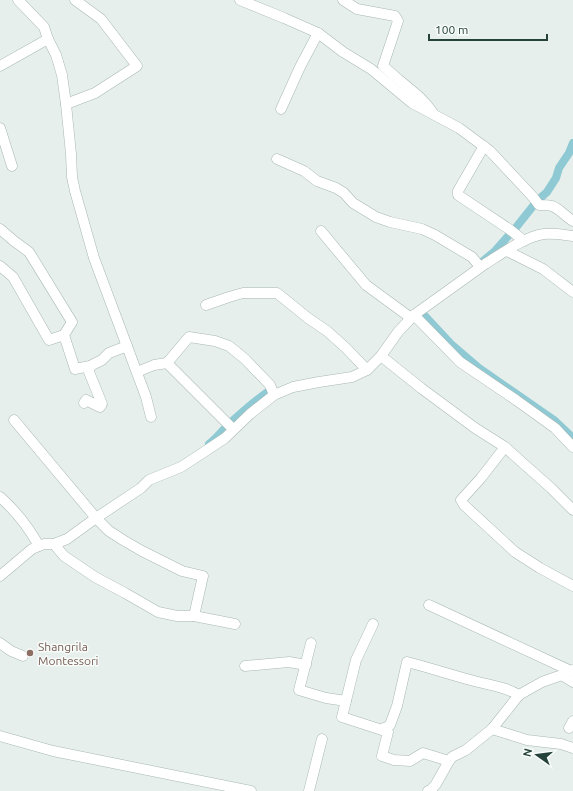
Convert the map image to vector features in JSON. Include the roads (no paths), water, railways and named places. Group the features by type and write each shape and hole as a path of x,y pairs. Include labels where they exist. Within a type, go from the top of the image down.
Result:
{"street":[{"path":"18,0 44,27 56,55 62,75 72,154 72,177 75,191 94,258 146,397 151,417"},
{"path":"66,104 94,93 137,66 101,19 76,0"},
{"path":"240,0 318,34 343,52 371,69 412,103 460,128 490,150 536,201 552,206 562,212 573,222"},
{"path":"343,0 357,9 395,16 398,21 383,66 422,99 434,115"},
{"path":"281,109 300,67 318,34"},
{"path":"0,66 48,39"},
{"path":"0,128 3,147 12,166"},
{"path":"484,146 458,191 458,194 524,241"},
{"path":"278,159 304,171 317,181 336,188 344,193 353,203 376,217 435,235 472,257 480,267"},
{"path":"0,229 14,242 29,252 72,322 64,335 49,340 13,277 0,266"},
{"path":"321,231 366,285 412,317 460,362 555,428 573,447"},
{"path":"0,576 32,549 44,544 54,544 67,539 141,488 149,480 181,467 199,456 225,438 231,426 274,395 305,384 352,377 367,370 381,356 398,332 412,317 480,267 531,238 544,234 573,236"},
{"path":"507,251 543,269 573,292"},
{"path":"206,305 229,296 243,293 277,293 346,348 367,370"},
{"path":"64,335 75,369 90,366 102,360 109,353 127,346"},
{"path":"137,372 154,365 167,363 189,337 215,341 229,346 245,358 270,386 274,395"},
{"path":"381,356 475,428 505,447 552,488 573,510"},
{"path":"167,363 231,426"},
{"path":"84,403 86,400 100,407 102,404 88,372 90,366"},
{"path":"14,420 96,518 109,531 142,551 182,571 203,576 194,616"},
{"path":"505,447 481,478 461,500 464,505 515,552 573,586"},
{"path":"0,497 34,535 39,546"},
{"path":"54,544 64,556 95,577 158,612 177,616 194,616 235,624"},
{"path":"429,605 568,672 573,682"},
{"path":"373,624 356,660 342,717 382,730 390,725 407,662 508,689 519,695"},
{"path":"0,643 11,651 23,656"},
{"path":"311,643 299,690 326,698 346,701"},
{"path":"245,666 289,662 306,665"},
{"path":"428,791 431,790 436,784 452,757 466,750 492,729 519,695 542,682 568,672"},
{"path":"384,728 388,732 382,756 394,760 410,761 423,753 449,761"},
{"path":"492,729 527,740 561,744 573,748"},
{"path":"0,736 53,750 251,791"},
{"path":"309,791 322,739"}],"waterway":[{"path":"514,230 537,201 547,192 556,178 559,168 569,153 573,143"},
{"path":"483,261 495,251 510,234"},
{"path":"424,315 451,344 479,368 554,420 573,438"},
{"path":"209,444 242,412 269,391"}],"place":[{"name":"Shangrila Montessori","path":"30,653"}]}
